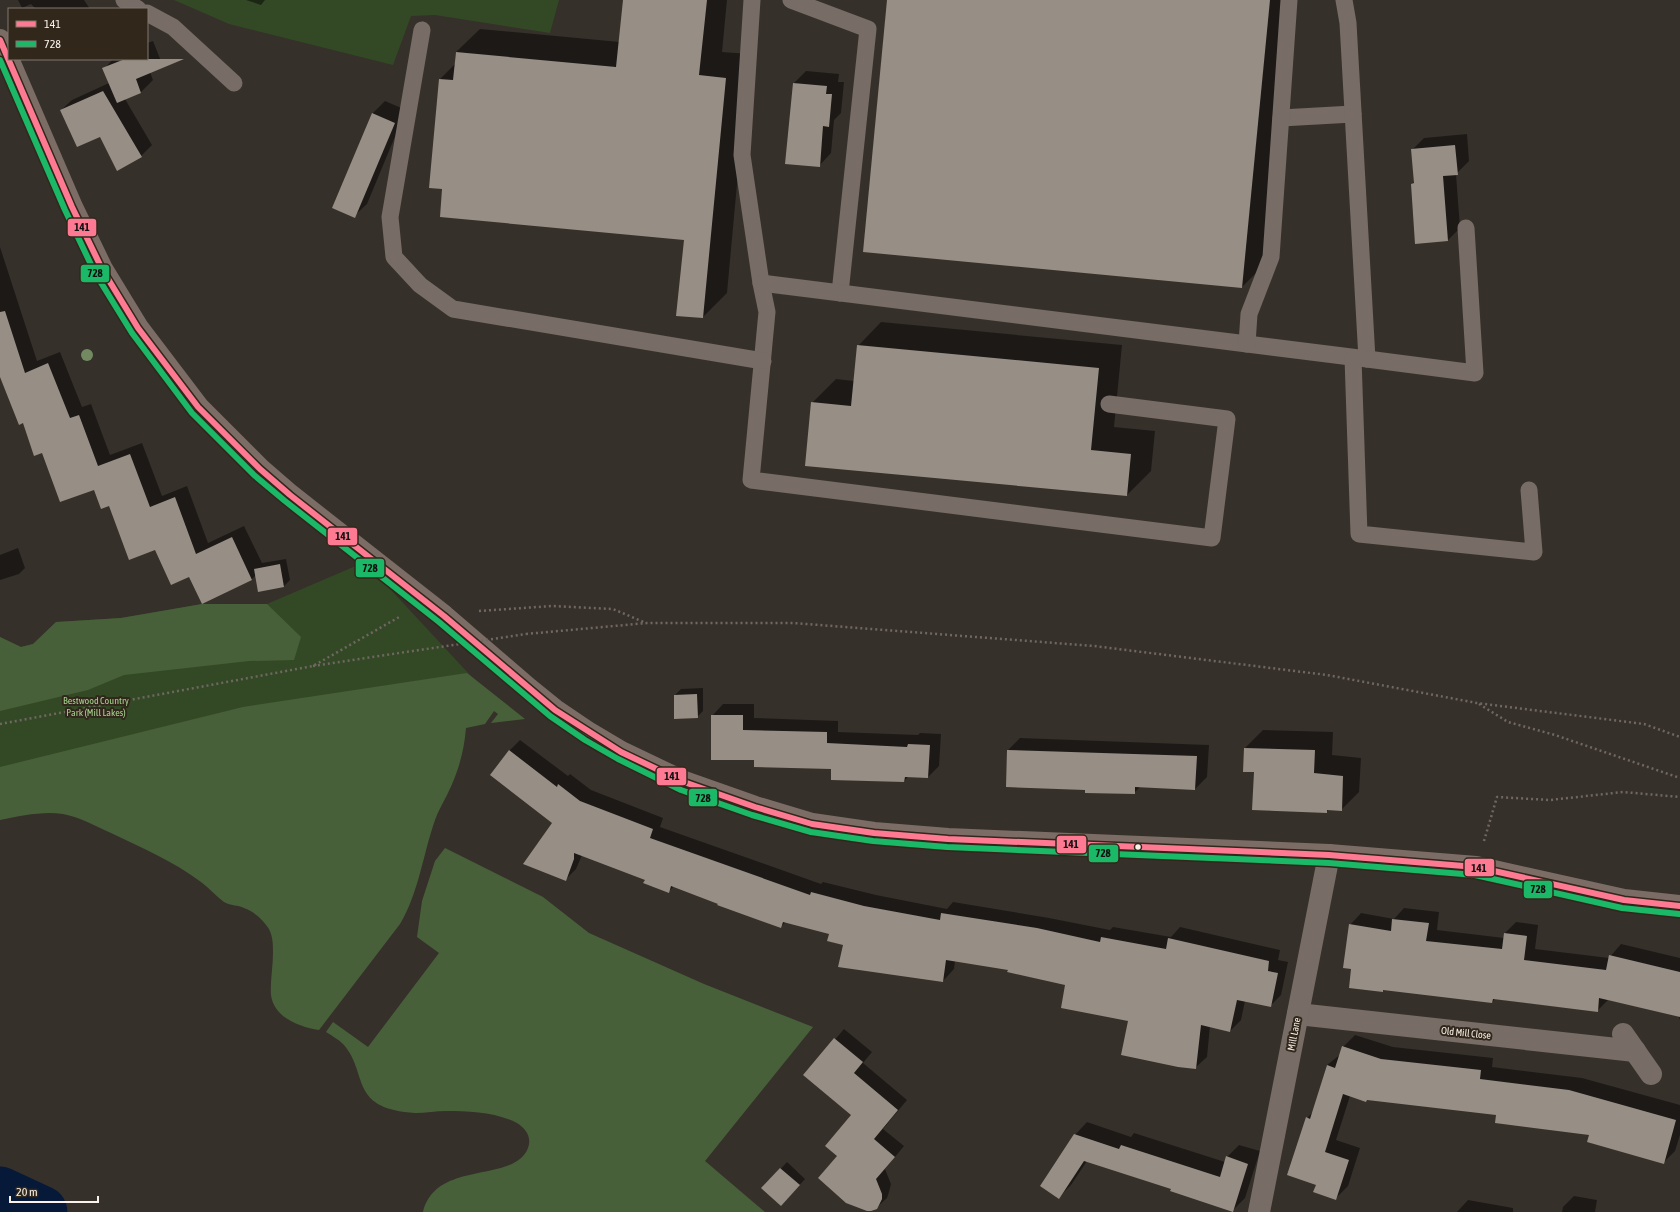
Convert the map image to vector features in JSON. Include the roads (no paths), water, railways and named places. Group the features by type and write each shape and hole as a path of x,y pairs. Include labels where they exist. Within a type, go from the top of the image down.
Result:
{"main road":[{"path":"0,40 6,68 102,269 138,328 198,407 260,469 290,495 426,602 555,710 621,752 684,782 755,807 805,822 874,833 940,838 1329,855 1476,867 1624,900 1680,906"}],"street":[{"name":"Mill Lane","path":"1259,1212 1329,855"},
{"name":"Old Mill Close","path":"1298,1014 1629,1043 1651,1074"}],"lane":[{"path":"124,0 136,8"},
{"path":"752,0 742,154 761,283 767,312 751,480 1212,538 1227,419 1109,404"},
{"path":"791,0 868,29 840,293"},
{"path":"1248,344 1249,314 1271,258 1289,0"},
{"path":"1344,0 1348,22 1353,114 1360,359 1359,534 1534,552 1529,490"},
{"path":"148,14 174,27 234,83"},
{"path":"422,30 390,217 394,257 420,285 453,309 763,360"},
{"path":"1281,118 1353,114"},
{"path":"761,283 1475,373 1466,228"}],"waterway":[{"path":"0,1193 41,1212"}],"park label":[{"name":"Bestwood Country Park (Mill Lakes)","path":"96,706"}]}
